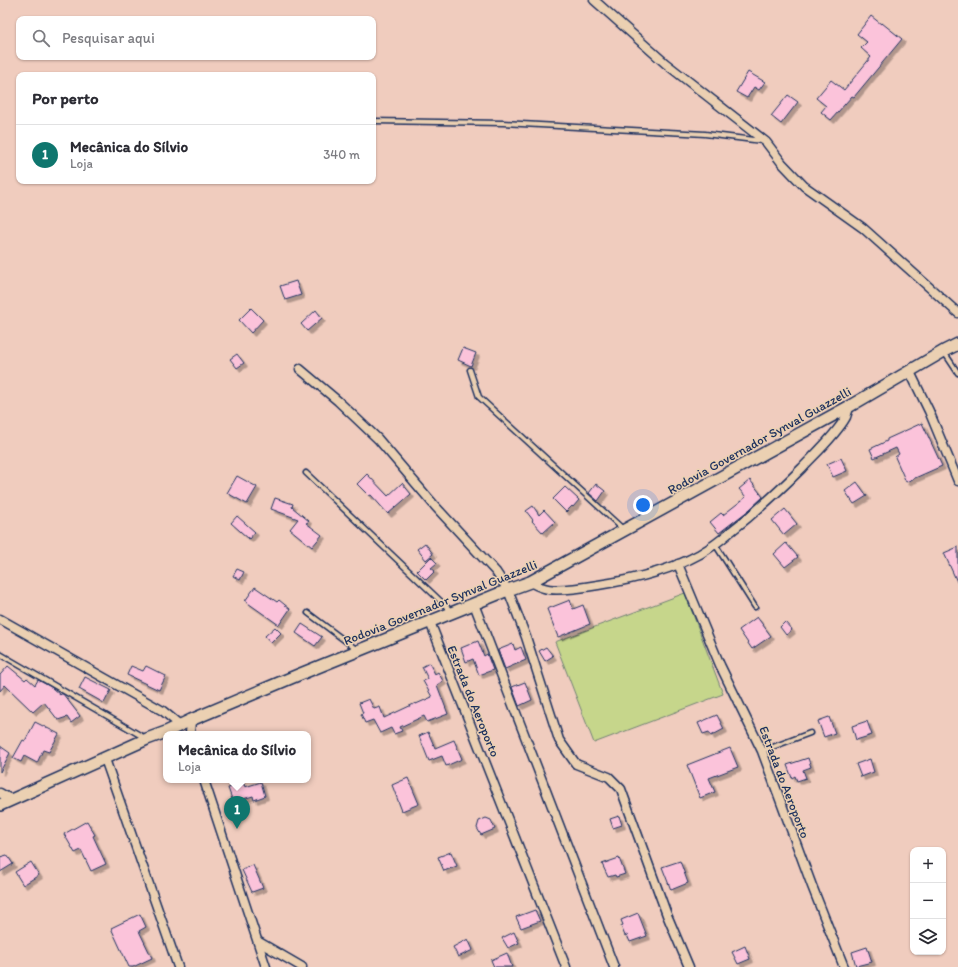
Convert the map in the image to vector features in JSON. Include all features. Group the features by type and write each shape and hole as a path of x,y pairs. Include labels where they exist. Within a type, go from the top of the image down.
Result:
{"main road":[{"name":"Rodovia Governador Synval Guazzelli","path":"168,731 298,675 530,582 850,406 958,344"},
{"name":"Rodovia Governador Synval Guazzelli","path":"0,805 163,733"}],"street":[{"path":"594,0 665,63 766,142 782,163 804,186 863,228 958,313"},
{"path":"300,369 338,401 378,439 435,506 496,572 508,590 526,638 559,740 576,764 609,777 621,789 667,914 689,967"},
{"path":"910,372 929,411 958,481"},
{"path":"530,582 544,589 558,589 621,582 678,564 699,554 715,544 750,517 787,483 820,450 837,430 846,417 850,406"},
{"name":"Estrada do Aeroporto","path":"678,564 720,665 762,751 844,967"},
{"path":"474,604 614,967"},
{"path":"0,619 163,711 180,725"},
{"name":"Estrada do Aeroporto","path":"430,622 566,967"},
{"path":"190,731 191,720"},
{"path":"105,759 178,967"},
{"path":"205,783 259,942 266,967"},
{"path":"0,793 12,800"},
{"path":"259,942 302,967"}],"lane":[{"path":"376,121 503,122 682,132 766,142"},
{"path":"944,352 958,373"},
{"path":"470,370 479,397 624,531"},
{"path":"306,473 452,613"},
{"path":"715,544 755,607"},
{"path":"308,613 358,651"},
{"path":"0,654 147,739"},
{"path":"762,751 810,733"}],"green space":[{"path":"685,593 723,694 594,743 555,642"}],"building":[{"path":"871,16 902,39 854,97 852,96 831,120 821,112 826,106 816,98 831,80 844,90 871,57 861,48 867,42 857,34"},
{"path":"748,72 765,82 759,90 754,87 747,98 736,92"},
{"path":"788,95 798,102 781,124 771,116"},
{"path":"296,281 301,295 285,300 280,286"},
{"path":"251,308 263,320 251,333 239,320"},
{"path":"316,310 322,318 307,331 301,324"},
{"path":"463,348 476,353 471,366 458,360"},
{"path":"237,354 244,363 237,368 230,359"},
{"path":"922,423 942,466 906,482 895,457 899,454 896,448 874,458 870,449 887,441 887,439"},
{"path":"841,458 847,471 833,477 827,464"},
{"path":"367,474 388,496 402,483 411,494 388,514 371,495 369,496 357,484"},
{"path":"237,476 257,487 247,504 227,493"},
{"path":"750,480 763,497 719,533 710,522 721,513 723,515 746,497 739,489"},
{"path":"857,482 867,496 854,504 845,491"},
{"path":"596,484 605,491 598,501 589,493"},
{"path":"565,487 579,500 566,512 553,499"},
{"path":"275,498 293,504 292,507 309,521 306,523 322,535 312,547 290,529 298,519 271,509"},
{"path":"533,506 539,515 544,510 555,522 543,533 532,521 533,520 526,511"},
{"path":"785,509 797,524 784,535 772,520"},
{"path":"237,516 255,532 249,539 231,523"},
{"path":"425,543 433,554 426,560 417,549"},
{"path":"786,543 798,557 785,567 774,554"},
{"path":"958,547 958,584 944,553"},
{"path":"431,557 437,563 431,568 435,571 426,580 417,571"},
{"path":"237,569 244,572 240,580 233,576"},
{"path":"255,587 277,602 279,600 290,609 279,625 245,601"},
{"path":"570,600 573,609 583,605 590,624 558,637 547,609"},
{"path":"757,617 771,636 752,649 739,630"},
{"path":"785,622 792,630 786,635 780,627"},
{"path":"302,624 322,637 315,646 296,633"},
{"path":"275,627 281,633 271,643 265,636"},
{"path":"478,641 484,656 487,654 493,670 479,675 473,659 466,662 461,648"},
{"path":"513,644 515,650 521,647 526,660 505,669 498,650"},
{"path":"546,647 553,656 545,661 539,651"},
{"path":"429,663 435,674 438,672 443,681 437,685 448,714 427,722 424,716 400,727 402,731 394,734 391,728 380,733 373,720 365,723 361,714 363,713 359,703 369,699 374,709 380,707 384,718 432,697 423,681 428,679 422,667"},
{"path":"8,666 25,680 27,678 35,685 38,680 51,687 60,695 63,694 80,716 71,723 67,717 58,720 44,702 33,712 5,685 0,691 0,675"},
{"path":"131,666 143,671 146,666 166,676 159,690 127,675"},
{"path":"85,677 111,690 104,703 79,689"},
{"path":"525,682 532,700 519,706 512,687"},
{"path":"717,715 724,729 711,736 709,732 703,734 698,723"},
{"path":"829,717 835,733 824,737 818,721"},
{"path":"867,721 872,735 856,740 852,726"},
{"path":"35,722 59,734 49,752 43,750 37,763 24,756 21,762 13,758 23,740 25,741"},
{"path":"428,732 435,748 454,740 462,759 446,766 442,756 429,761 419,736"},
{"path":"0,746 10,753 0,772"},
{"path":"730,748 738,767 709,778 715,792 700,798 687,765"},
{"path":"808,758 811,767 803,770 806,778 797,781 795,776 792,778 787,765"},
{"path":"870,759 874,772 861,777 856,764"},
{"path":"408,778 419,804 402,811 392,785"},
{"path":"261,783 265,796 254,800 253,796 233,802 228,788 244,784 245,787"},
{"path":"619,816 622,825 613,828 610,819"},
{"path":"486,818 491,820 495,829 481,835 477,828 479,821"},
{"path":"87,821 95,835 93,836 106,864 91,871 81,850 75,853 64,834"},
{"path":"451,852 457,866 444,871 438,857"},
{"path":"7,855 13,864 0,872 0,857"},
{"path":"619,858 625,874 616,877 615,875 608,877 602,864"},
{"path":"680,861 688,883 671,890 662,867"},
{"path":"31,862 39,875 23,885 15,872"},
{"path":"253,865 263,888 252,892 242,870"},
{"path":"535,910 540,921 521,928 516,917"},
{"path":"638,913 647,936 630,942 627,935 625,936 621,926 623,925 621,920"},
{"path":"140,914 146,927 139,931 152,958 133,967 129,967 111,928"},
{"path":"514,932 519,943 508,948 502,938"},
{"path":"468,939 473,950 458,957 453,947"},
{"path":"745,946 750,959 738,964 732,952"},
{"path":"867,947 872,962 856,966 852,952"},
{"path":"507,953 512,967 494,967 491,960"}],"place":[{"name":"Mecânica do Sílvio","path":"237,829"}]}
